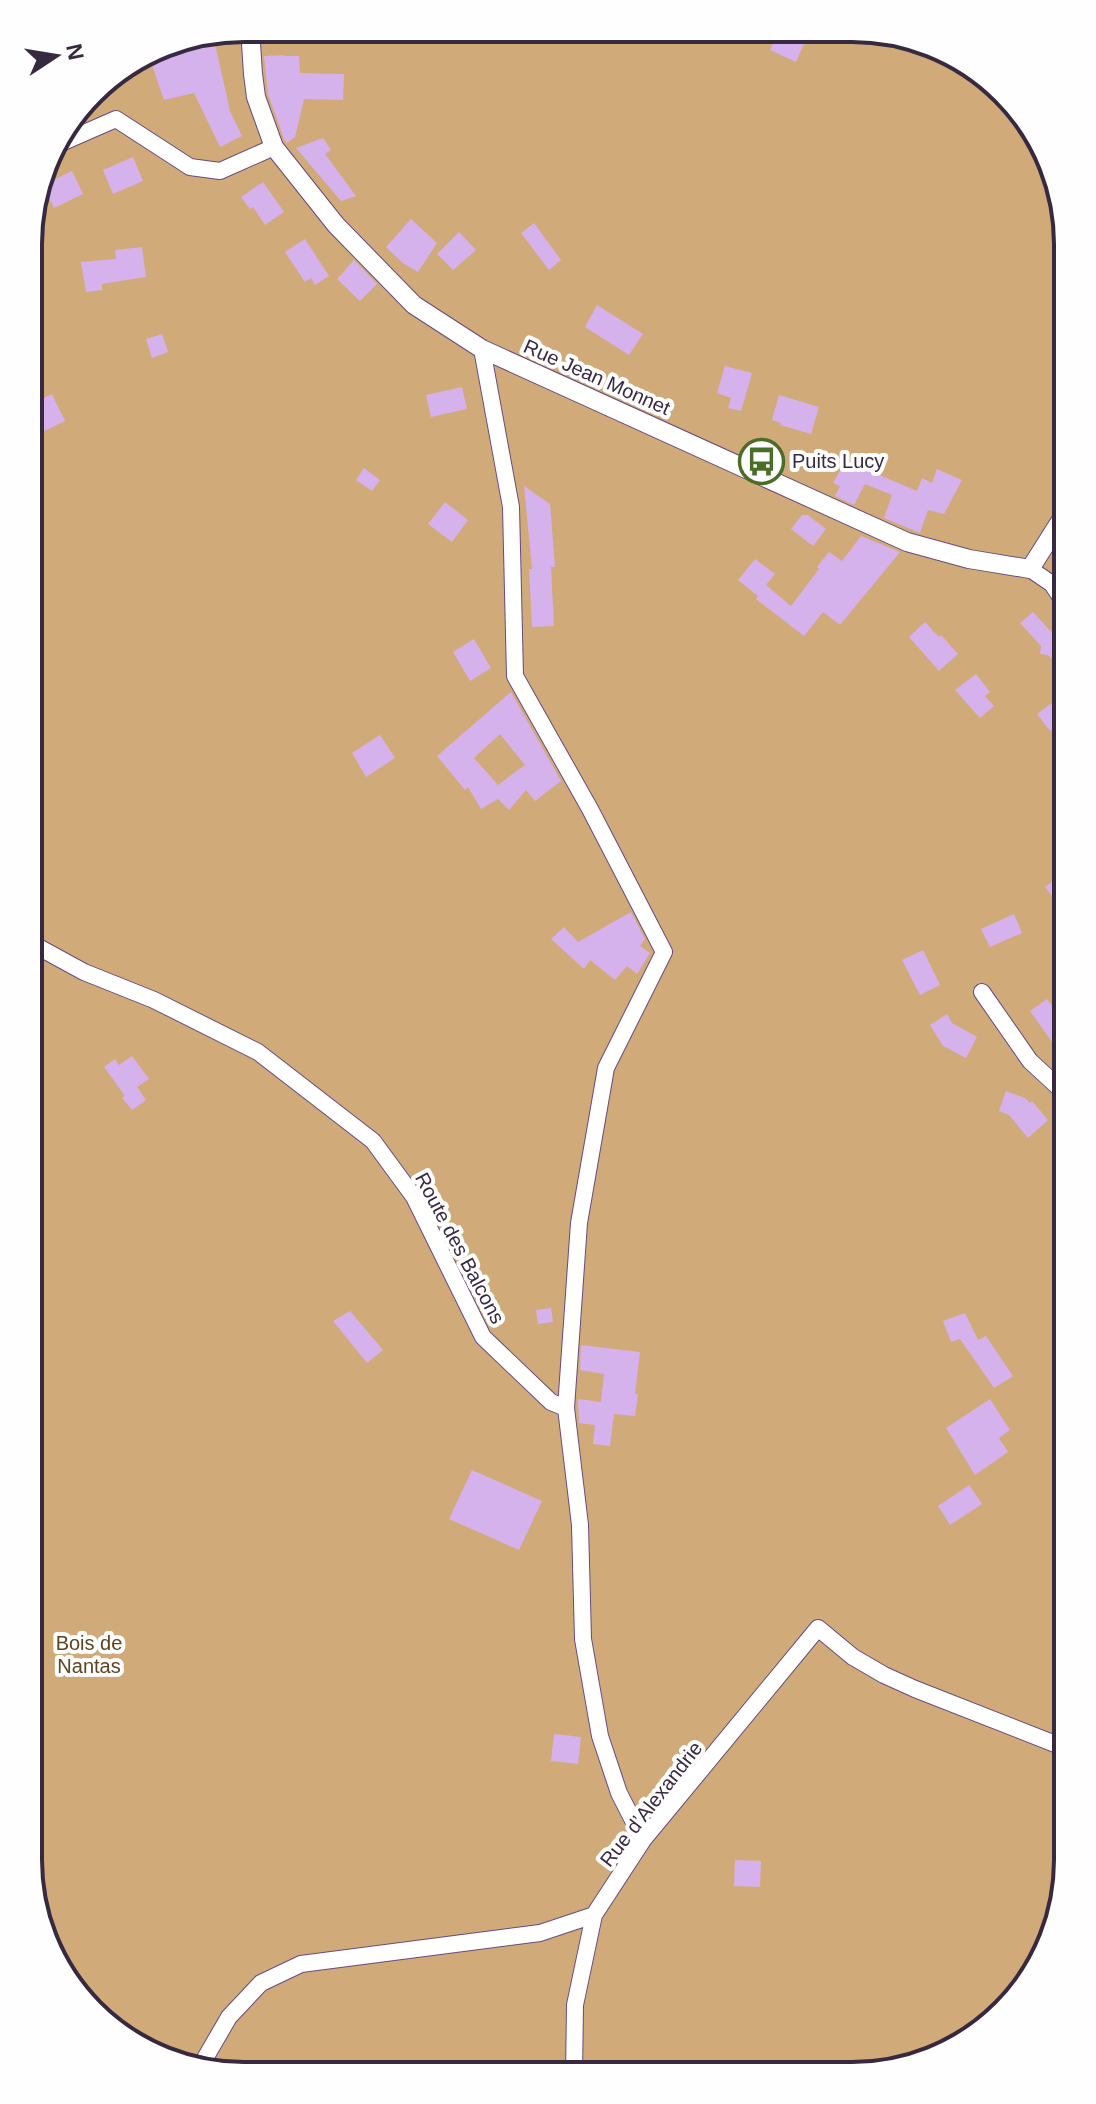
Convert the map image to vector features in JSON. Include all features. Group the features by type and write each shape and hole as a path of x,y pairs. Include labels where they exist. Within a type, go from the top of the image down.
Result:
{"street":[{"name":"Rue Jean Monnet","path":"251,42 256,97 274,147 336,225 414,305 482,349 907,542 969,559 1030,569"},
{"path":"73,138 116,119 190,167 220,171 274,147"},
{"path":"482,349 511,507 515,676 590,809 664,952 606,1068 579,1223 566,1408 580,1525 583,1639 600,1736 619,1793 643,1840"},
{"path":"1054,531 1030,569 1054,587"},
{"name":"Route des Balcons","path":"42,949 84,972 154,1000 258,1052 373,1141 414,1197 483,1337 551,1402 566,1408"},
{"path":"982,992 1030,1061 1054,1083"},
{"name":"Rue d’Alexandrie","path":"594,1915 643,1840 818,1628 853,1657 884,1675 1054,1744"},
{"path":"205,2058 229,2017 261,1983 301,1964 540,1933 594,1915"},
{"path":"574,2062 575,2005 594,1915"}],"green space":[{"name":"Bois de Nantas","path":"244,42 865,42 917,53 941,63 985,92 1020,132 1043,179 1054,244 1054,1873 1043,1925 1027,1961 1012,1983 995,2003 964,2028 917,2051 865,2062 218,2060 167,2047 121,2020 84,1983 69,1961 53,1925 42,1873 42,244 49,192 57,167 84,121 111,92 143,69 192,49"}],"building":[{"path":"774,42 805,42 796,62 770,50"},
{"path":"215,45 230,111 242,136 220,147 194,93 164,100 152,65 179,53"},
{"path":"264,56 299,56 300,73 344,74 343,100 304,99 295,137 287,143 268,94"},
{"path":"323,138 331,150 325,154 356,196 341,201 296,148"},
{"path":"133,157 143,181 113,194 103,170"},
{"path":"72,171 83,194 54,208 48,196 53,180"},
{"path":"263,182 284,212 265,225 253,207 250,209 241,197"},
{"path":"411,219 437,243 418,272 386,247"},
{"path":"534,223 561,260 549,270 521,233"},
{"path":"459,232 476,250 453,270 437,254"},
{"path":"305,239 329,276 315,285 311,278 305,282 285,252"},
{"path":"142,247 146,277 102,284 102,290 86,292 81,262 116,259 115,250"},
{"path":"354,260 377,284 360,301 337,279"},
{"path":"597,305 643,334 629,355 585,327"},
{"path":"162,334 168,352 152,358 146,339"},
{"path":"725,366 752,373 741,411 728,408 731,398 717,393"},
{"path":"462,387 467,409 431,417 426,395"},
{"path":"52,394 65,421 42,432 42,399"},
{"path":"779,395 819,407 811,434 772,420"},
{"path":"854,459 877,474 917,491 922,478 932,483 937,469 962,480 944,514 928,510 920,533 884,518 892,495 865,484 854,505 835,496 840,486 833,483 841,469 847,472"},
{"path":"364,468 380,480 372,491 356,480"},
{"path":"524,486 550,504 555,567 551,567 554,626 532,627 529,569 532,569"},
{"path":"445,502 468,520 452,542 428,524"},
{"path":"802,515 808,515 826,529 813,546 791,529"},
{"path":"861,536 900,552 840,625 823,612 804,636 756,599 758,596 738,580 755,559 775,574 766,585 791,606 829,552 842,561"},
{"path":"1033,612 1054,635 1054,661 1048,655 1040,654 1041,646 1020,623"},
{"path":"925,622 958,654 939,671 909,637"},
{"path":"474,639 491,668 470,681 453,652"},
{"path":"976,674 990,692 985,696 994,706 980,718 955,690"},
{"path":"511,692 561,781 535,801 526,790 509,810 498,799 481,809 468,787 465,790 437,756","holes":["500,734 525,765 498,785 474,758"]},
{"path":"1054,701 1054,728 1050,731 1037,714"},
{"path":"380,735 395,758 366,777 352,753"},
{"path":"1054,880 1054,899 1045,887"},
{"path":"631,912 645,939 640,946 650,953 637,974 627,966 615,980 590,960 584,969 551,939 564,927 578,942"},
{"path":"1014,914 1022,933 990,947 981,929"},
{"path":"923,950 940,985 920,995 902,960"},
{"path":"1047,999 1054,1008 1054,1041 1052,1042 1030,1011"},
{"path":"947,1014 952,1023 977,1037 966,1058 943,1046 930,1025"},
{"path":"132,1056 149,1079 137,1087 146,1100 132,1110 104,1067 115,1059 119,1065"},
{"path":"1006,1091 1030,1103 1032,1101 1048,1120 1028,1138 1009,1115 999,1111"},
{"path":"551,1308 553,1322 538,1324 536,1310"},
{"path":"350,1311 383,1350 367,1363 333,1321"},
{"path":"965,1313 978,1340 986,1336 1013,1376 994,1388 960,1339 951,1342 943,1321"},
{"path":"581,1345 640,1352 635,1416 614,1414 610,1446 593,1444 595,1425 579,1423 578,1399 601,1402 604,1374 580,1370"},
{"path":"990,1399 1010,1430 999,1438 1008,1452 975,1475 946,1428"},
{"path":"472,1470 542,1501 519,1550 449,1519"},
{"path":"969,1485 982,1504 950,1525 938,1506"},
{"path":"554,1734 581,1737 578,1764 551,1761"},
{"path":"735,1860 761,1861 760,1887 734,1886"}],"place":[{"name":"Puits Lucy","path":"761,461"}]}
